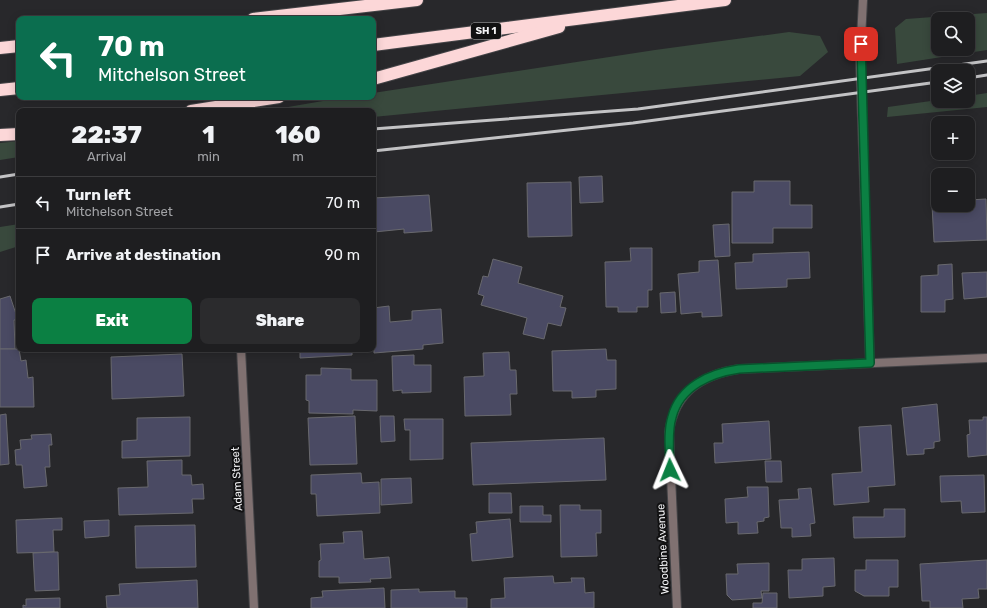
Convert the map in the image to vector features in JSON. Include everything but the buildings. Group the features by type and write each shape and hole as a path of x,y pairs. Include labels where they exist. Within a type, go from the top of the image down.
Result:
{"highway":[{"path":"277,16 408,0"},
{"name":"SH 1","path":"376,45 725,0"},
{"path":"376,78 598,16"},
{"path":"0,48 16,46"},
{"path":"0,90 16,88"},
{"path":"210,108 260,100"},
{"path":"0,135 16,134"}],"street":[{"path":"862,0 860,58 870,363"},
{"name":"Adam Street","path":"241,352 254,608"},
{"name":"Woodbine Avenue","path":"677,608 669,432 672,416 689,389 704,378 720,372 739,369 987,358"}],"green space":[{"path":"987,13 987,50 975,52 975,14"},
{"path":"931,17 931,56 948,56 897,64 895,28 906,19"},
{"path":"789,32 820,36 828,52 800,76 376,117 376,108 282,108 329,100 376,100 376,93 655,50"},
{"path":"987,93 987,107 887,117 888,107 931,101 931,108 975,108 975,95"},
{"path":"16,141 16,157 0,160 0,143"},
{"path":"16,224 16,247 0,252 0,227"}],"railway":[{"path":"376,129 638,109 987,61"},
{"path":"975,77 987,75"},
{"path":"376,151 633,123 931,83"},
{"path":"0,177 16,174"},
{"path":"0,207 16,204"}],"route":[{"path":"670,470 669,432 672,416 680,401 689,389 704,378 720,372 739,369 870,363 860,58 861,44"}]}
